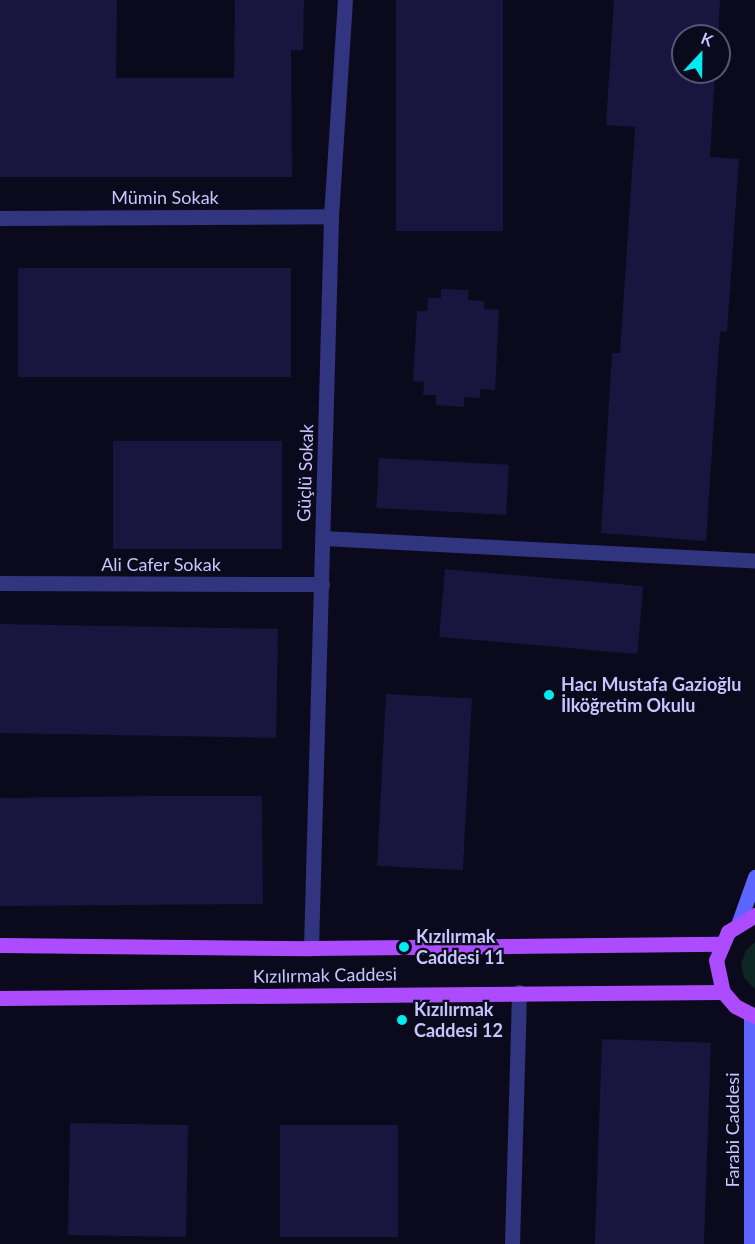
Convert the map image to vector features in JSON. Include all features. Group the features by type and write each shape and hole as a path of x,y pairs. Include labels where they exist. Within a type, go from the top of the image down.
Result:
{"main road":[{"path":"753,1015 735,1006 723,992 716,960 720,944 738,922 755,915"},
{"name":"Kızılırmak Caddesi","path":"0,945 311,948 720,944"},
{"name":"Kızılırmak Caddesi","path":"0,998 723,992"}],"street":[{"name":"Güçlü Sokak","path":"311,948 331,216 345,0"},
{"name":"Mümin Sokak","path":"0,218 331,216"},
{"path":"322,538 755,561"},
{"name":"Ali Cafer Sokak","path":"0,583 321,584"},
{"path":"738,922 755,877"},
{"path":"512,1244 519,992"},
{"name":"Farabi Caddesi","path":"752,1244 753,1015"}],"green space":[{"path":"755,942 755,989 744,978 741,964 746,950"}],"building":[{"path":"0,0 117,0 116,78 234,78 235,0 304,0 303,50 291,50 292,177 0,177"},
{"path":"396,0 503,0 503,231 396,231"},
{"path":"614,0 720,0 719,24 671,24 671,84 714,84 710,157 739,159 727,332 720,331 706,541 601,533 612,353 620,353 635,127 606,125"},
{"path":"18,268 291,268 291,377 18,377"},
{"path":"441,289 469,290 468,300 484,301 484,309 499,310 495,390 480,389 480,398 464,397 464,407 436,405 436,395 423,395 424,382 413,381 417,311 427,311 428,298 441,298"},
{"path":"113,441 282,441 282,549 113,549"},
{"path":"379,458 509,465 506,515 376,508"},
{"path":"445,569 643,586 637,654 439,637"},
{"path":"0,624 278,629 276,738 0,733"},
{"path":"386,694 472,699 463,870 377,866"},
{"path":"262,796 263,904 0,906 0,798"},
{"path":"602,1039 711,1043 704,1244 595,1244"},
{"path":"70,1123 188,1125 186,1237 68,1235"},
{"path":"280,1125 398,1125 398,1237 280,1237"}],"place":[{"name":"Hacı Mustafa Gazioğlu İlköğretim Okulu","path":"549,695"},
{"name":"Kızılırmak Caddesi 11","path":"404,947"},
{"name":"Kızılırmak Caddesi 12","path":"402,1020"}]}
